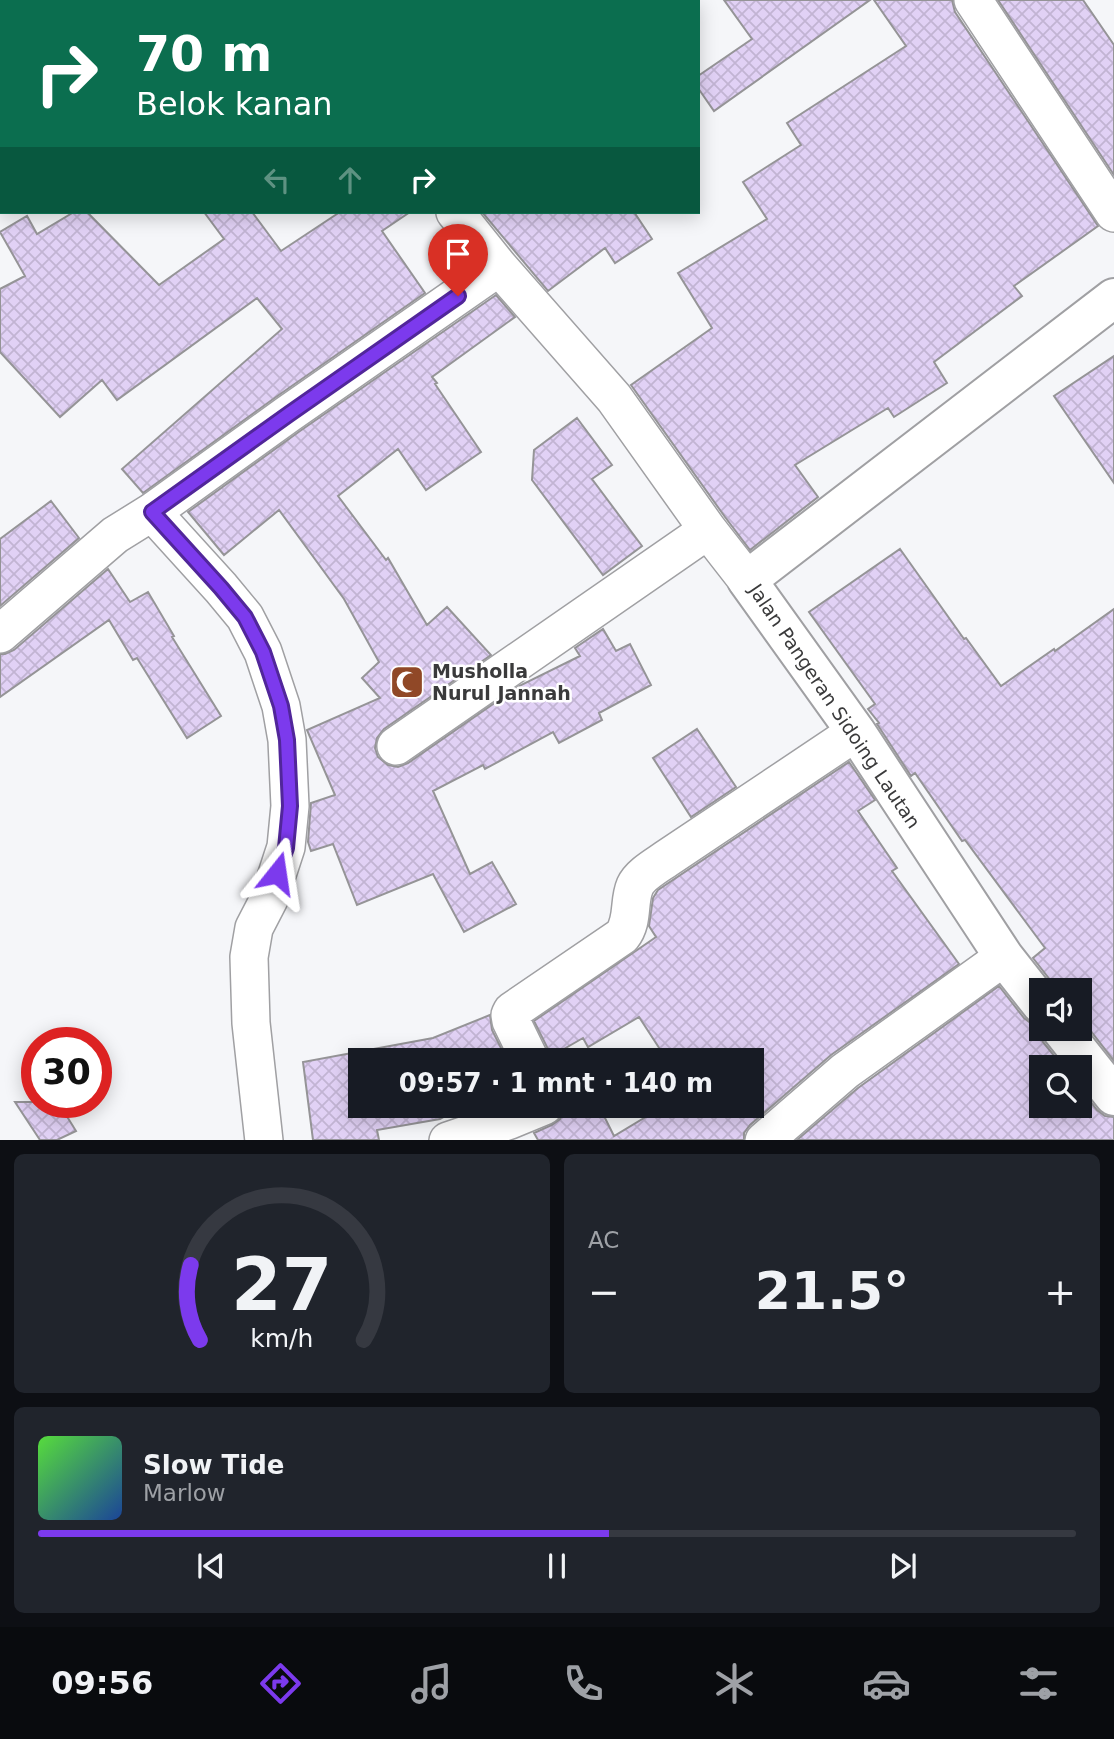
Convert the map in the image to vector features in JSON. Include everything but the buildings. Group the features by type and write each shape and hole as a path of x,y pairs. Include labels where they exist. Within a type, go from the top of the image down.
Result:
{"street":[{"path":"973,0 1114,212"},
{"path":"457,214 499,267 614,398 747,580"},
{"path":"0,634 115,535 499,267"},
{"name":"Jalan Pangeran Sidoing Lautan","path":"1029,989 1004,957 856,732 747,580 1111,306"},
{"path":"150,513 245,617 263,652 281,706 287,740 290,806 286,848 269,899 254,928 249,957 251,1023 264,1140"},
{"path":"396,746 708,530"},
{"path":"524,1048 510,1021 512,1011 622,936 627,930 634,887 639,880 666,859 856,732"},
{"path":"764,1140 845,1072 1004,957"},
{"path":"1070,1041 1114,1096"},
{"path":"448,1140 516,1130 530,1118"}],"place":[{"name":"Musholla Nurul Jannah","path":"407,682"}],"route":[{"path":"277,873 286,848 290,806 287,740 281,706 263,652 245,617 152,512 458,296"}]}
